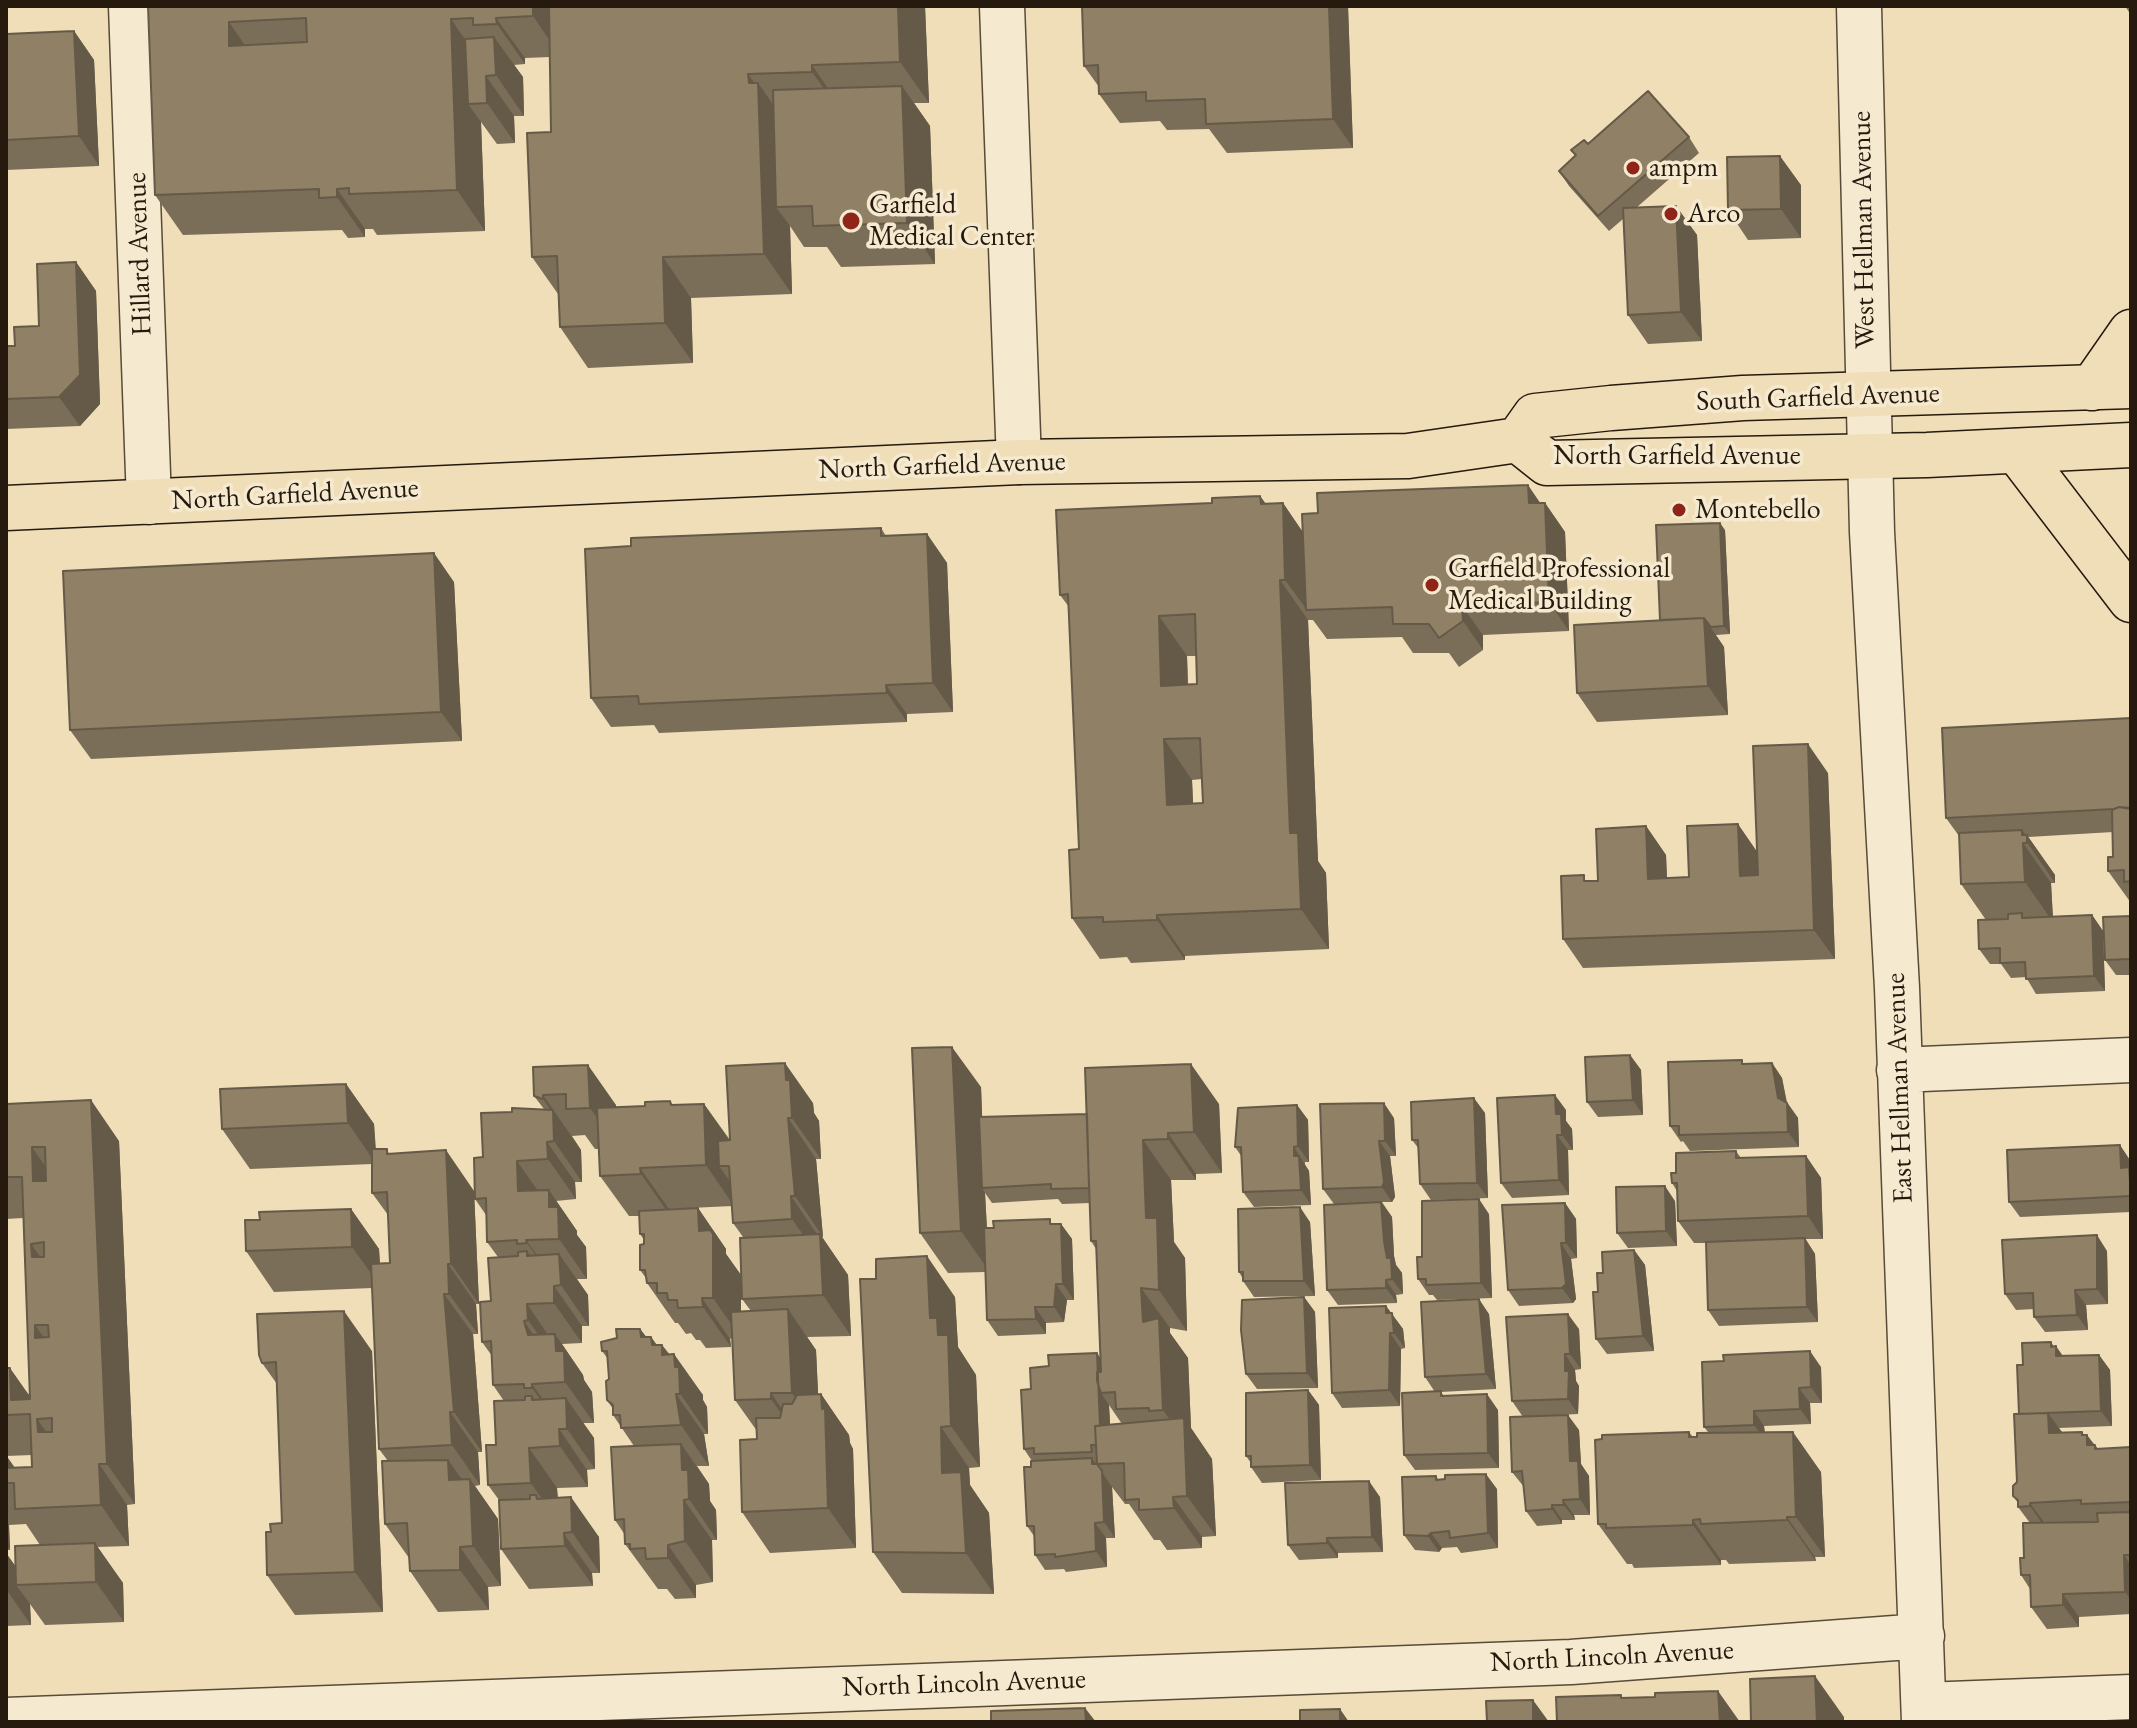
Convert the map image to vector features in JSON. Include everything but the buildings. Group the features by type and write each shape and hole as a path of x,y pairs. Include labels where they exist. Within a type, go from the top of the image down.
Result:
{"main road":[{"path":"2112,387 2131,332"},
{"name":"South Garfield Avenue","path":"1518,440 1535,416 1743,398 1867,397 2112,387"},
{"name":"North Garfield Avenue","path":"6,508 1019,462 1408,456 1518,440 1547,463 1869,455"},
{"name":"South Garfield Avenue","path":"1869,455 2131,445"},
{"path":"2017,451 2131,600"}],"street":[{"name":"Hillard Avenue","path":"131,6 149,502"},
{"path":"1002,6 1019,462"},
{"name":"West Hellman Avenue","path":"1859,6 1869,455"},
{"name":"East Hellman Avenue","path":"1869,455 1899,1070 1924,1714"},
{"path":"1899,1070 2131,1060"},
{"name":"North Lincoln Avenue","path":"6,1720 1571,1662 1922,1636"},
{"path":"1924,1714 2131,1697"}],"place":[{"name":"ampm","path":"1633,168"},
{"name":"Arco","path":"1671,214"},
{"name":"Garfield Medical Center","path":"851,221"},
{"name":"Montebello","path":"1679,510"},
{"name":"Garfield Professional Medical Building","path":"1432,585"}]}
